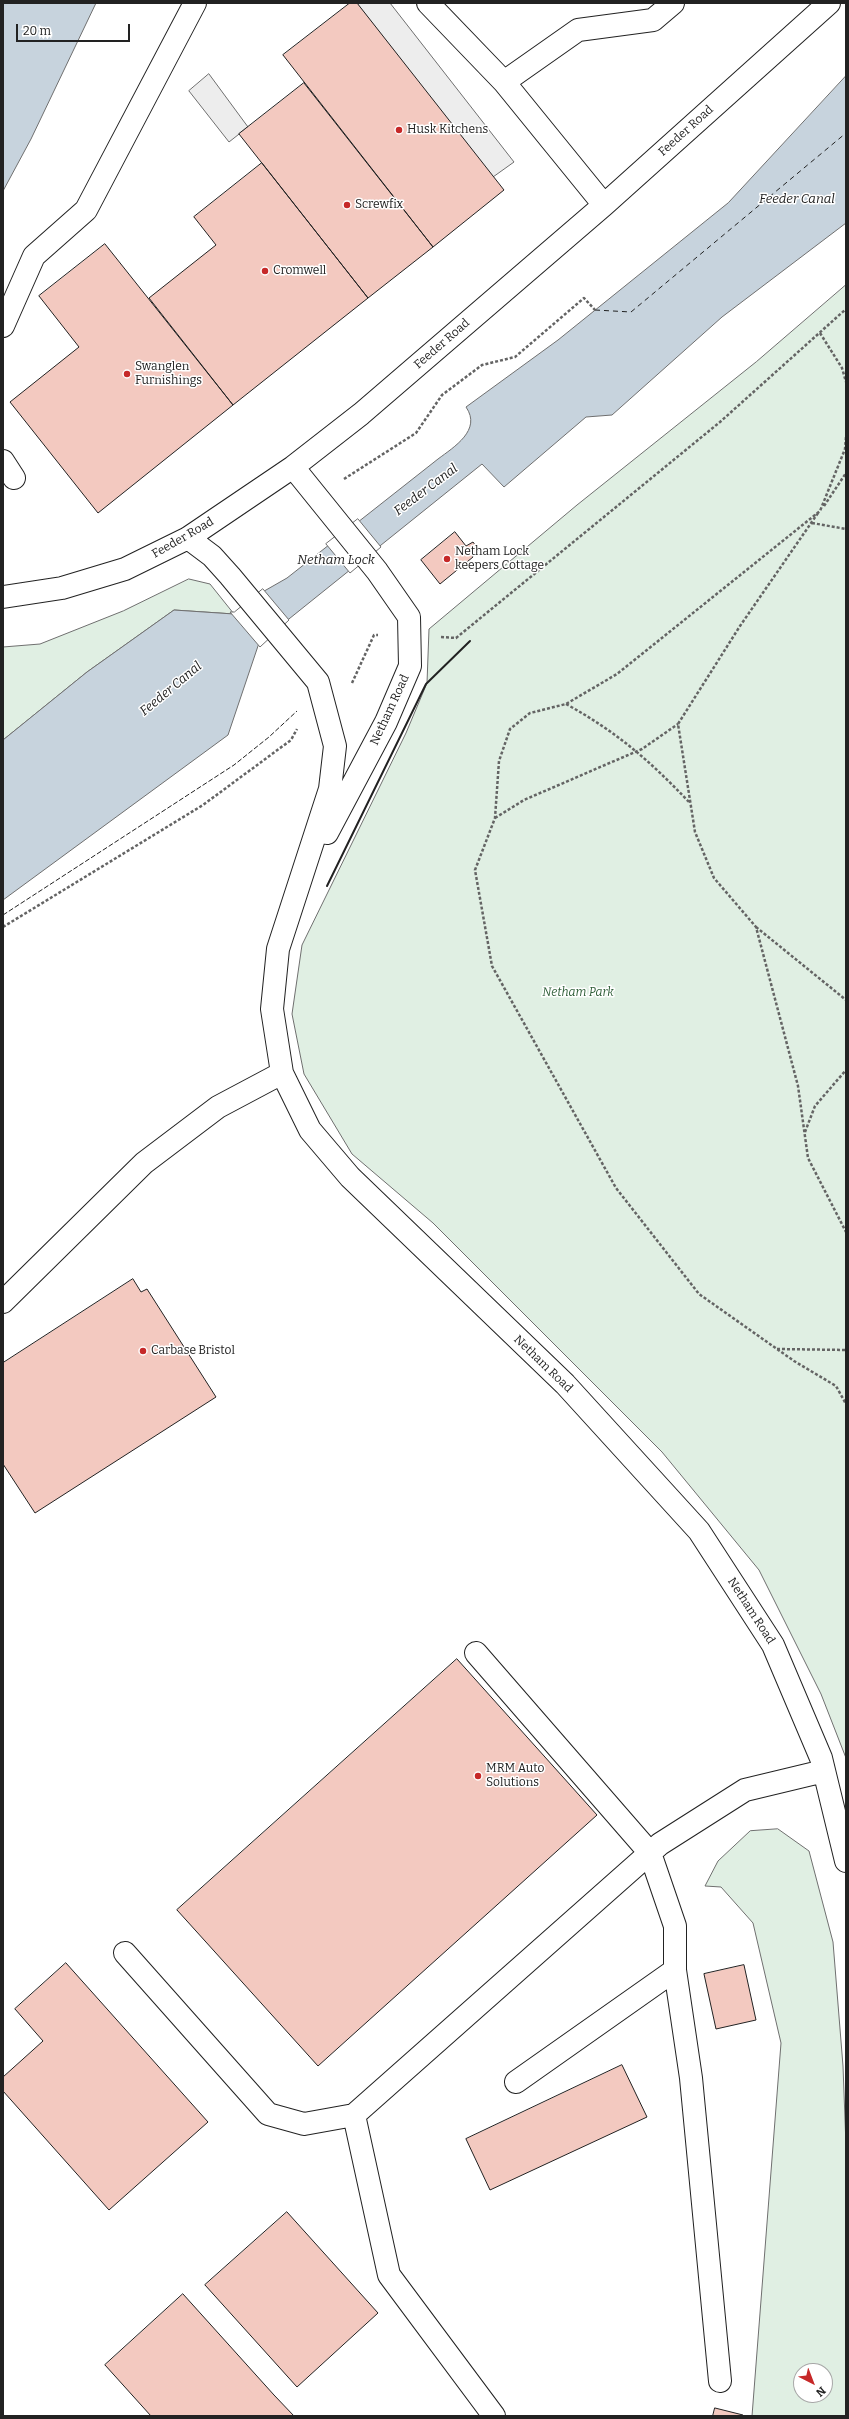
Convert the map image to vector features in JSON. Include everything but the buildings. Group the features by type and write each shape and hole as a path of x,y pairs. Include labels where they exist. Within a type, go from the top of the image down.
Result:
{"street":[{"path":"3,326 34,256 86,210 195,3"},
{"path":"428,3 504,82 604,205"},
{"path":"504,82 578,30 653,20 673,3"},
{"name":"Feeder Road","path":"3,597 62,588 125,569 188,538 293,467 361,414 604,205 829,3"},
{"name":"Netham Road","path":"293,467 377,572 409,617 410,636 410,666 386,722 302,879"},
{"name":"Netham Road","path":"188,538 212,556 318,682 335,746 330,789 278,949 272,1010 282,1073 310,1130 350,1177 565,1384 699,1531 773,1645 821,1758 846,1861"},
{"path":"3,1302 144,1163 218,1107 282,1073"},
{"path":"476,1653 650,1853 675,1926 675,1970 691,2078 720,2381"},
{"path":"125,1953 268,2114 304,2124 354,2115 660,1844 745,1790 824,1771"},
{"path":"516,2082 675,1970"},
{"path":"354,2115 388,2275 494,2416"}],"path":[{"path":"320,501 416,433 442,395 482,365 515,357 584,298 595,310"},
{"path":"456,638 720,422 846,309"},
{"path":"820,333 842,368 846,382"},
{"path":"846,437 845,449 820,511 617,674 566,704 530,713 510,729 499,761 495,818 475,870 492,966 616,1188 699,1294 776,1349 836,1386 846,1404"},
{"path":"495,818 524,800 638,751 678,724 740,626 846,473"},
{"path":"812,523 846,529"},
{"path":"3,926 203,805 290,740 308,710 349,690 374,634 410,636"},
{"path":"566,704 599,722 638,751 690,802"},
{"path":"678,724 694,832 714,878 756,927 846,1000"},
{"path":"756,927 798,1086 808,1158 846,1232"},
{"path":"805,1133 815,1106 846,1070"},
{"path":"776,1349 846,1350"}],"green space":[{"name":"Netham Park","path":"846,285 846,1758 821,1694 759,1570 662,1452 433,1223 352,1154 304,1074 292,1014 302,945 406,733 427,683 429,629 577,505 756,362"},
{"path":"189,579 210,584 234,614 174,610 87,672 3,740 3,647 40,644 123,611"},
{"path":"778,1829 809,1851 833,1942 843,2066 846,2146 846,2416 752,2416 781,2043 753,1923 721,1887 705,1886 718,1861 750,1831"}],"shaded area":[{"path":"357,3 390,3 514,162 493,177"},
{"path":"209,74 248,127 229,142 189,91"}],"water":[{"path":"3,3 96,3 31,139 3,191"},
{"path":"846,76 846,223 722,317 612,415 586,417 504,487 482,464 259,643 228,735 3,900 3,740 87,672 174,610 234,614 259,594 287,578 451,449 464,437 471,423 470,415 466,407 558,340 728,203"}],"pier":[{"path":"358,519 381,547 350,573 326,544"},
{"path":"263,589 289,620 260,647 230,612 234,612"}],"ferry route":[{"path":"595,310 631,312 846,133"}],"fence":[{"path":"3,915 234,765 269,737 297,711"}],"wall":[{"path":"327,886 426,684 470,641"}],"place":[{"name":"Husk Kitchens","path":"399,130"},
{"name":"Screwfix","path":"347,205"},
{"name":"Cromwell","path":"265,271"},
{"name":"Swanglen Furnishings","path":"127,374"},
{"name":"Netham Lock keepers Cottage","path":"447,559"},
{"name":"Carbase Bristol","path":"143,1351"},
{"name":"MRM Auto Solutions","path":"478,1776"}],"water label":[{"name":"Feeder Canal","path":"797,199"},
{"name":"Feeder Canal","path":"426,490"},
{"name":"Netham Lock","path":"336,560"},
{"name":"Feeder Canal","path":"171,689"}]}
